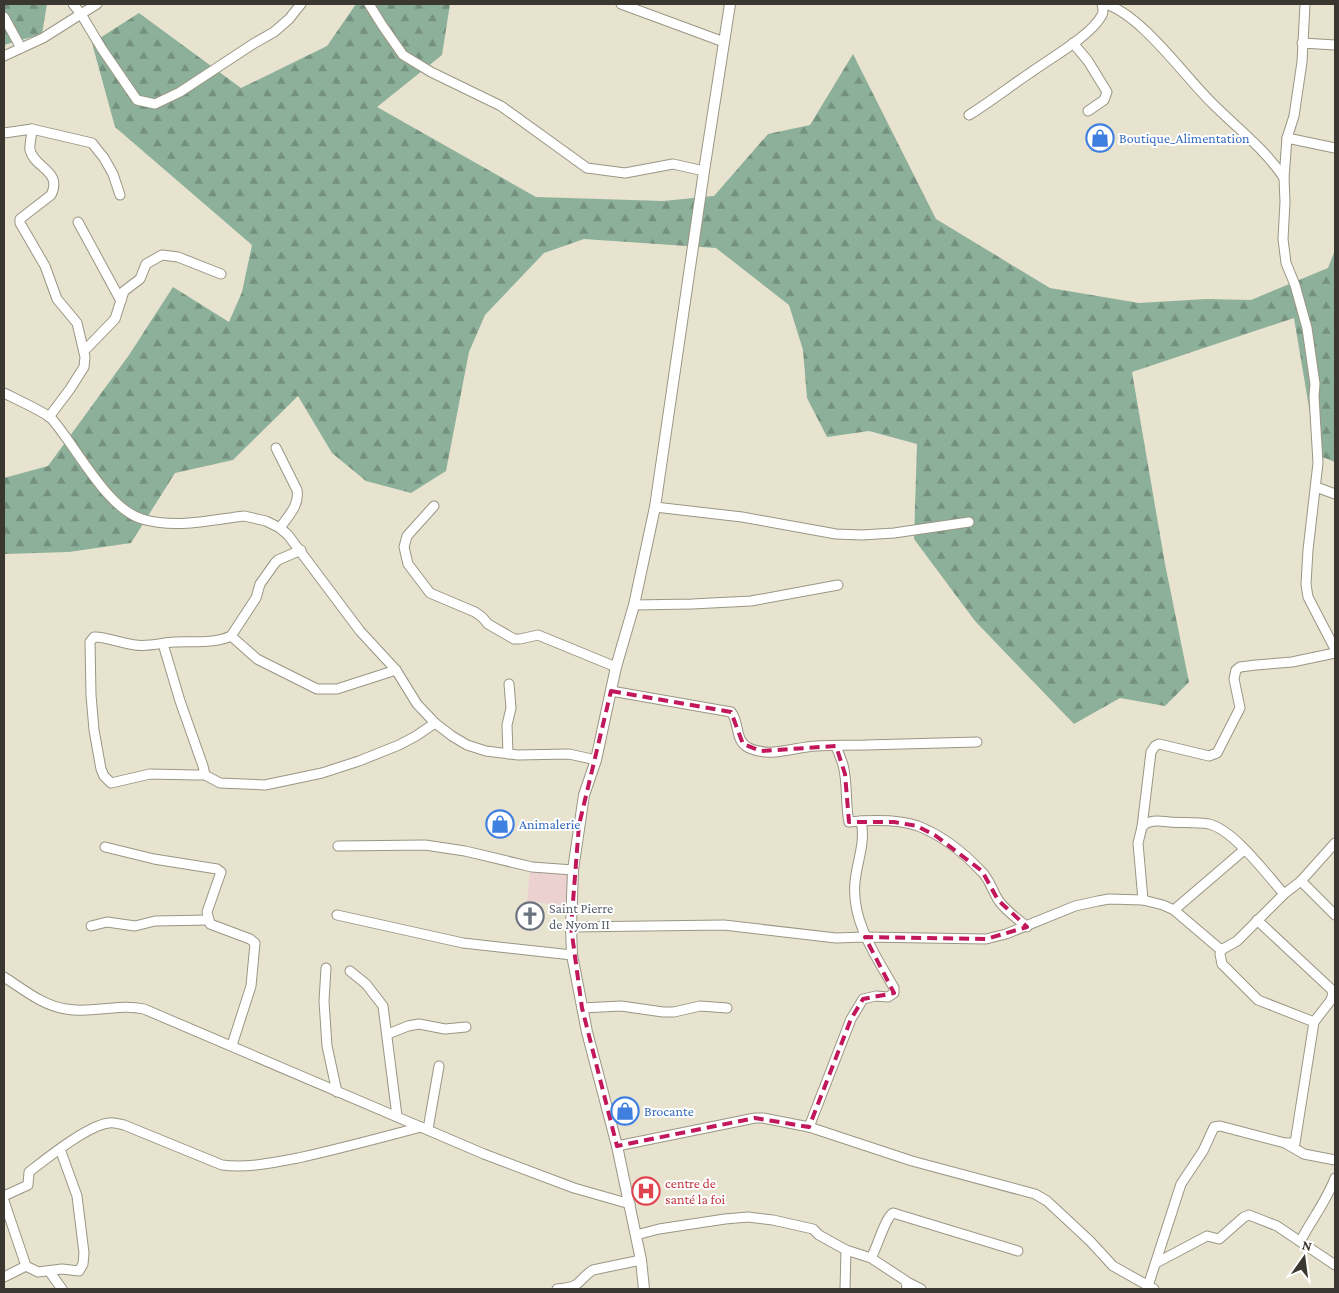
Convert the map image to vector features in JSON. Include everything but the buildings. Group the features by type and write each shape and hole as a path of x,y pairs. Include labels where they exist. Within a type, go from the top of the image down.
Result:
{"main road":[{"path":"644,1289 641,1260 630,1204 582,1008 572,955 573,870 584,795 596,760 616,667 634,605 655,507 730,4"}],"street":[{"path":"73,4 137,100 155,104 180,92 274,32 290,19 301,4"},
{"path":"4,56 43,38 97,4"},
{"path":"369,4 403,55 439,76 501,106 588,168 625,173 672,164 704,172"},
{"path":"621,4 631,6 724,42"},
{"path":"969,115 1073,43 1101,16 1104,4 1125,13 1146,33 1212,103 1267,156 1284,178"},
{"path":"1143,900 1138,843 1142,828 1153,748 1159,744 1210,756 1217,753 1240,708 1234,679 1236,670 1240,667 1292,662 1335,651 1306,590 1308,550 1318,463 1315,384 1307,328 1295,284 1286,263 1283,239 1287,138 1295,107 1302,62 1305,4"},
{"path":"4,17 21,48"},
{"path":"1073,43 1088,61 1107,92 1104,100 1088,111"},
{"path":"1302,43 1335,45"},
{"path":"4,133 32,129 92,143 104,158 113,174 120,195"},
{"path":"32,129 30,151 53,178 54,189 51,195 23,216 20,223 45,266 57,300 77,323 84,351 84,367 49,416"},
{"path":"1287,138 1335,148"},
{"path":"78,222 121,301"},
{"path":"84,351 115,319 124,291 140,279 146,264 162,255 178,257 221,274"},
{"path":"4,393 49,416 106,492 133,515 158,522 192,523 244,516 259,518 280,528 301,550 360,631 396,670 417,704 435,723 467,744 486,751 508,754 569,754 596,760"},
{"path":"276,448 297,490 298,498 295,506 280,528"},
{"path":"1316,488 1335,494"},
{"path":"434,506 407,536 404,547 408,564 430,593 475,612 488,624 514,639 538,635 616,667"},
{"path":"655,507 742,517 836,534 894,533 969,522"},
{"path":"301,550 275,563 260,584 256,598 231,636 217,640 144,646 98,637 91,639 92,709 104,776 111,783 150,774 205,775 220,783 259,786 322,774 386,751 416,736 435,723"},
{"path":"634,605 751,601 838,585"},
{"path":"231,636 257,659 317,689 337,689 396,670"},
{"path":"163,644 205,775"},
{"path":"508,754 507,725 511,708 509,684"},
{"path":"611,691 731,712 734,715 739,738 743,744 748,748 761,752 777,753 815,746 977,742"},
{"path":"836,746 845,774 849,822 872,820 917,826 950,844 982,871 998,900 1028,927"},
{"path":"809,1127 851,1019 863,999 876,996 888,997 894,993 894,988 865,936 858,913 855,892 863,837 861,821"},
{"path":"1142,828 1145,824 1153,821 1206,824 1222,830 1256,861 1284,894"},
{"path":"1221,950 1237,941 1284,894 1302,881 1335,843"},
{"path":"338,846 425,845 465,851 532,867 573,870"},
{"path":"105,847 154,859 219,870 221,874 207,912 210,924 250,939 255,943 251,986 232,1045"},
{"path":"1174,910 1244,850"},
{"path":"1302,881 1335,915"},
{"path":"571,927 724,925 836,938 865,936 986,939 1028,927 1076,906 1109,899 1143,900 1174,910 1221,950"},
{"path":"337,915 463,943 572,955"},
{"path":"91,926 107,922 135,926 155,921 209,920"},
{"path":"617,1146 755,1118 809,1127 912,1161 1035,1194 1048,1201 1113,1266 1151,1288 1156,1263 1181,1184 1203,1151 1214,1127 1220,1126 1295,1143 1314,1022 1331,1000 1333,993 1258,920"},
{"path":"1221,950 1220,960 1222,964 1258,1000 1314,1022"},
{"path":"326,968 324,1001 327,1046 336,1092"},
{"path":"350,971 362,980 383,1006 388,1034 396,1116"},
{"path":"4,977 43,1001 67,1010 125,1006 144,1009 484,1154 574,1188 630,1204"},
{"path":"582,1008 621,1006 668,1012 700,1006 728,1008"},
{"path":"388,1034 419,1024 445,1029 466,1027"},
{"path":"425,1128 439,1066"},
{"path":"4,1196 28,1185 29,1172 60,1149 94,1128 109,1122 124,1125 222,1165 244,1166 264,1164 322,1152 425,1128"},
{"path":"1285,1142 1304,1154 1335,1160"},
{"path":"4,1201 26,1266 38,1272 79,1271 82,1268 84,1258 77,1196 60,1149"},
{"path":"1301,1240 1330,1192 1335,1178"},
{"path":"871,1258 880,1242 887,1219 893,1213 1018,1251"},
{"path":"1156,1263 1207,1236 1219,1239 1244,1217 1249,1215 1277,1226 1301,1240 1335,1265"},
{"path":"636,1235 659,1229 725,1219 748,1217 773,1220 810,1228 846,1250 871,1258 907,1286 921,1289"},
{"path":"844,1289 846,1250"},
{"path":"557,1289 573,1287 593,1270 641,1260"},
{"path":"4,1277 26,1266"},
{"path":"49,1271 62,1289"}],"highlighted area":[{"path":"611,691 731,712 743,744 761,751 836,746 845,774 849,822 894,822 917,826 936,836 982,871 998,900 1027,927 986,939 865,937 894,993 863,999 851,1019 809,1127 755,1118 617,1146 582,1008 571,927 579,825"}],"shaded area":[{"path":"530,870 570,874 569,906 527,901"}],"green space":[{"path":"4,4 47,4 42,34 4,45"},
{"path":"356,4 450,4 442,55 377,107 536,197 663,201 714,196 768,134 810,125 853,54 936,219 1050,288 1139,303 1206,299 1251,300 1328,268 1335,250 1335,462 1317,455 1294,318 1132,372 1165,564 1189,682 1165,706 1120,698 1074,724 975,621 914,539 917,444 869,431 827,437 807,398 803,350 789,305 716,248 584,239 544,253 485,315 469,352 446,471 411,493 366,481 332,453 298,396 233,460 175,473 131,543 69,552 4,554 4,478 48,466 129,355 173,287 229,322 242,292 252,245 115,127 92,43 139,13 241,88 327,46"}],"place":[{"name":"Boutique_Alimentation","path":"1100,138"},
{"name":"Animalerie","path":"500,824"},
{"name":"Saint Pierre de Nyom II","path":"530,916"},
{"name":"Brocante","path":"625,1111"},
{"name":"centre de santé la foi","path":"646,1191"}]}
